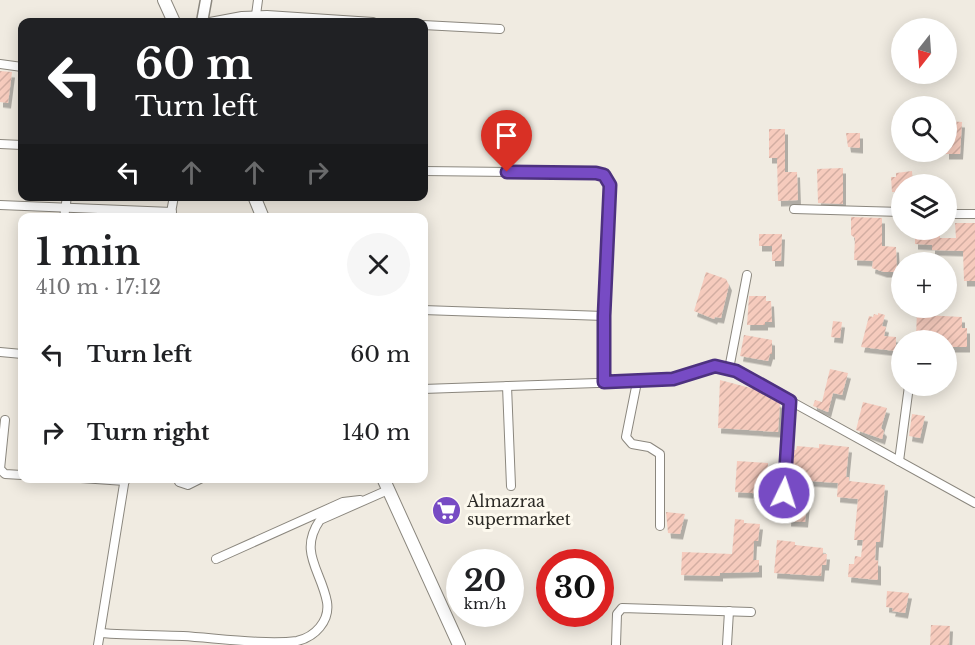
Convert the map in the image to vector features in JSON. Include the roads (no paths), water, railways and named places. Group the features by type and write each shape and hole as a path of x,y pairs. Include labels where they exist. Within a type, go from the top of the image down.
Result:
{"main road":[{"path":"164,0 172,18"},
{"path":"203,18 206,0"},
{"path":"384,483 459,645"}],"street":[{"path":"256,15 258,0"},
{"path":"236,18 256,15 307,18"},
{"path":"428,25 500,29"},
{"path":"0,64 18,66"},
{"path":"0,144 18,145"},
{"path":"428,171 596,173 604,175 610,185 604,316 604,382"},
{"path":"65,213 67,201"},
{"path":"0,205 145,213"},
{"path":"794,209 891,212"},
{"path":"957,214 975,214"},
{"path":"729,369 747,275"},
{"path":"428,310 604,316"},
{"path":"0,352 18,354"},
{"path":"428,389 637,382 673,379 715,366 729,369 790,401 975,503"},
{"path":"637,382 626,437 632,444 649,447 660,454 660,526"},
{"path":"507,386 511,486"},
{"path":"899,461 908,396"},
{"path":"782,516 790,401"},
{"path":"5,420 0,469 5,474 18,475"},
{"path":"98,645 125,483"},
{"path":"100,633 182,636 274,644 296,642 306,638 316,633 321,626 326,617 327,604 312,561 310,541 314,529 320,520 388,490"},
{"path":"216,559 343,502 355,499 363,501"},
{"path":"616,645 617,614 622,608 751,612"},
{"path":"727,645 729,611"}],"place":[{"name":"Almazraa supermarket","path":"446,510"}]}
